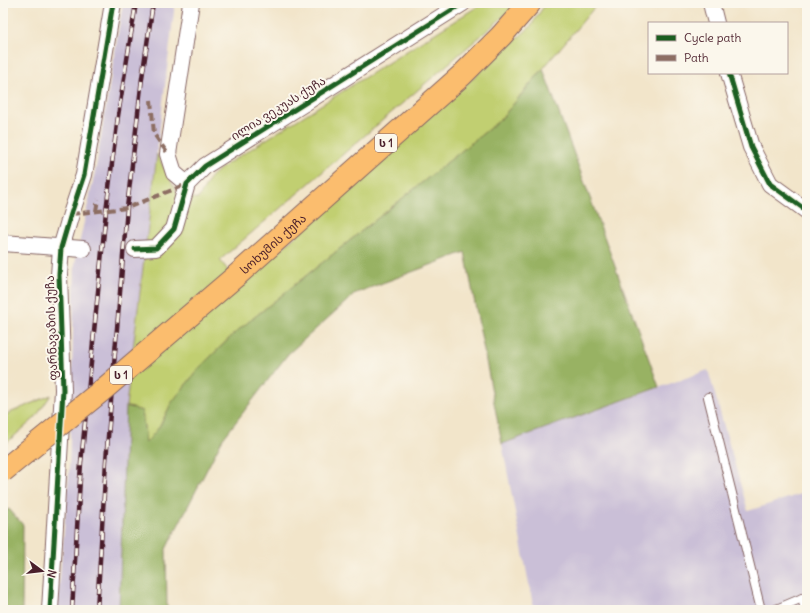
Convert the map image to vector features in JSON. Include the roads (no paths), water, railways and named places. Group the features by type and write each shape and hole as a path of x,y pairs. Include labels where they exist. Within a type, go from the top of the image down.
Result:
{"highway":[{"name":"სოხუმის ქუჩა","path":"3,471 105,388 236,276 462,75 501,36 530,3"}],"street":[{"name":"ფარნავაზის ქუჩა","path":"50,610 63,390 59,275 61,248 84,175 113,3"},
{"path":"187,184 174,173 168,154 191,3"},
{"name":"ილია ვეკუას ქუჩა","path":"135,249 156,248 174,229 187,184 205,166 463,3"},
{"path":"711,3 716,22"},
{"path":"729,74 751,147 770,184 807,211"},
{"path":"3,242 83,249"}],"lane":[{"path":"708,397 761,610"},
{"path":"774,610 804,597 805,610"}],"railway":[{"path":"72,610 81,463 106,211 118,116 136,3"},
{"path":"97,610 106,461 127,208 142,78 153,3"}]}
